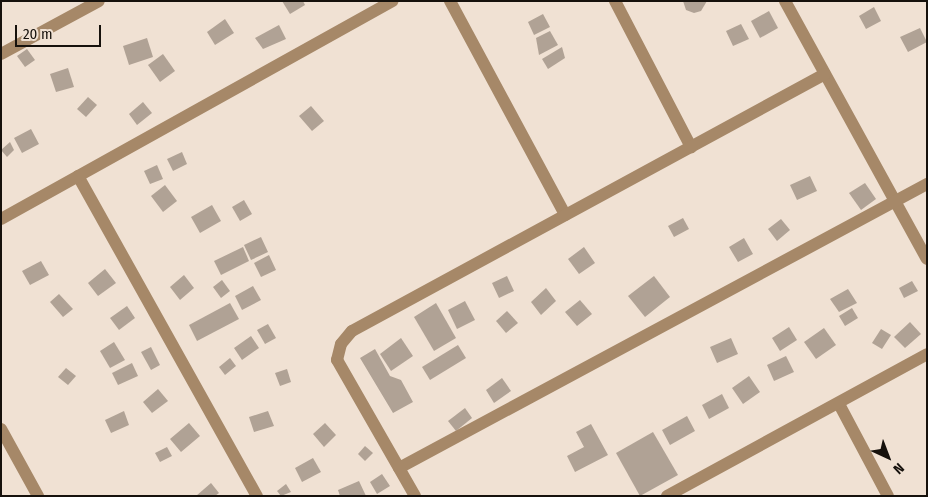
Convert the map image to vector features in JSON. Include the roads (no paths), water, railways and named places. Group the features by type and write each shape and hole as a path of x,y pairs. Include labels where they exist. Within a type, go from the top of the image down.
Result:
{"street":[{"path":"1,54 99,1"},
{"path":"1,219 392,1"},
{"path":"450,1 565,215"},
{"path":"615,1 691,146"},
{"path":"785,1 927,259"},
{"path":"415,496 337,360 341,344 352,331 825,74"},
{"path":"78,176 257,496"},
{"path":"399,468 927,184"},
{"path":"667,496 690,490 927,354"},
{"path":"839,404 888,496"},
{"path":"1,429 38,496"}]}
